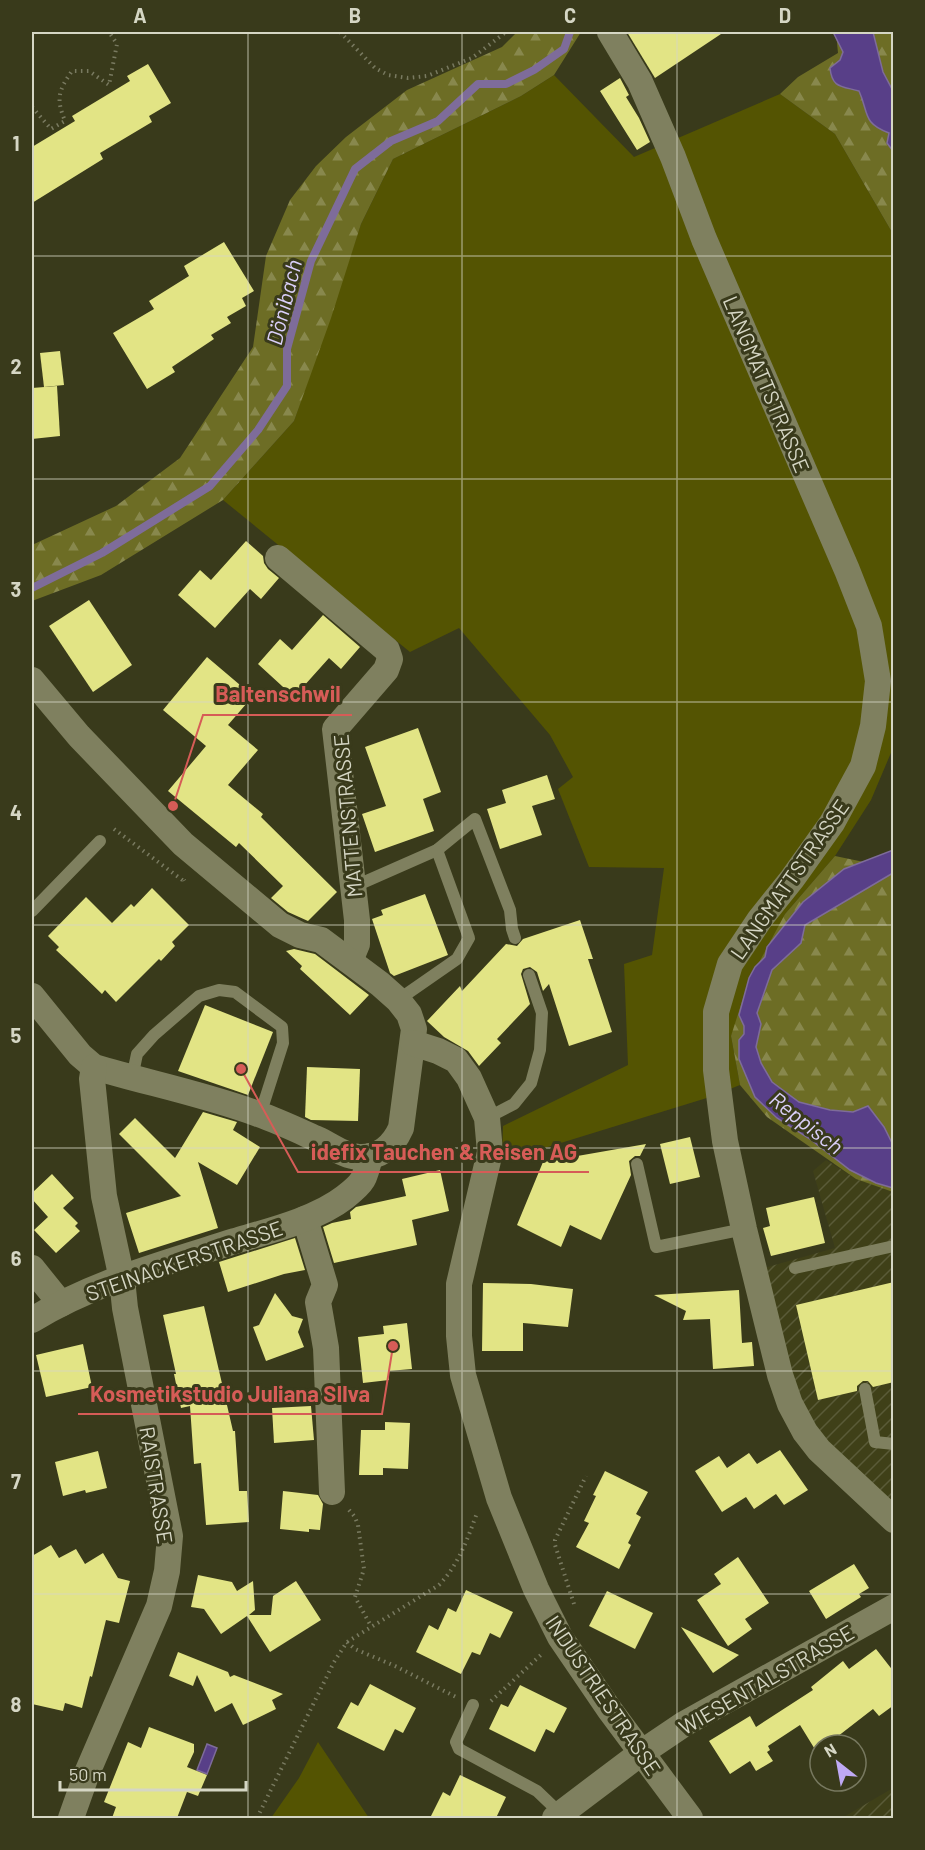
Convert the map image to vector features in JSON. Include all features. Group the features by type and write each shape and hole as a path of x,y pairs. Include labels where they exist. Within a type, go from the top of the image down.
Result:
{"street":[{"name":"LANGMATTSTRASSE","path":"610,32 640,82 669,146 704,238 869,626 878,681 873,726 863,766 832,823 760,919 730,964 716,1012 716,1070 725,1141 744,1229 780,1375 790,1404 805,1432 819,1450 894,1520"},
{"name":"MATTENSTRASSE","path":"278,558 387,650 390,659 386,669 335,729 357,944 350,961"},
{"path":"32,680 79,736 183,844 280,925 300,935 321,940 398,1000 409,1014 414,1029 401,1128 396,1140 389,1148 370,1156 348,1155 261,1115 228,1103 94,1067 80,1055 32,996"},
{"name":"INDUSTRIESTRASSE","path":"413,1044 438,1051 456,1060 469,1078 487,1118 490,1152 459,1284 459,1336 463,1375 499,1498 536,1589 560,1637 641,1753 690,1818"},
{"name":"RAISTRASSE","path":"71,1818 87,1773 159,1606 167,1571 170,1536 125,1308 122,1279 104,1196 92,1079 94,1067"},
{"name":"STEINACKERSTRASSE","path":"32,1320 96,1288 142,1270 305,1219 343,1199 364,1179 370,1156"},
{"name":"STEINACKERSTRASSE","path":"305,1219 325,1285 318,1302 326,1348 332,1492"},
{"path":"32,1268 61,1304"},
{"name":"WIESENTALSTRASSE","path":"558,1816 641,1753 693,1719 894,1607"}],"lane":[{"path":"352,887 437,850 475,819 510,910 515,938"},
{"path":"32,911 100,841"},
{"path":"398,1000 457,959 469,938 437,850"},
{"path":"487,1118 514,1104 531,1083 540,1050 542,1014 529,975"},
{"path":"132,1078 137,1054 154,1035 199,996 219,990 235,992 282,1027 283,1043 261,1115"},
{"path":"638,1164 656,1247 744,1229"},
{"path":"795,1268 894,1246"},
{"path":"864,1389 875,1442 894,1444"},
{"path":"473,1705 456,1742 459,1749 537,1791 558,1816"}],"path":[{"path":"32,107 51,129 65,121 58,104 64,84 72,71 89,71 109,85 117,44 109,32"},
{"path":"340,32 375,68 388,75 408,78 427,76 472,58 507,32"},
{"path":"100,841 115,828 185,882 176,854 183,844"},
{"path":"555,1540 586,1476"},
{"path":"257,1818 334,1662 347,1642 439,1585 449,1575 461,1556 479,1508 499,1498"},
{"path":"355,1517 364,1569 355,1597 371,1626"},
{"path":"347,1642 355,1649 395,1665 473,1705 484,1707 560,1637"}],"shaded area":[{"path":"554,75 634,157 780,94 835,134 893,234 893,748 871,800 835,856 785,914 731,1036 740,1085 710,1097 502,1161 503,1126 628,1065 624,964 652,955 664,868 589,867 558,789 573,777 550,735 459,628 410,652 223,500 294,421 361,224 393,159 521,96"},
{"path":"826,1160 856,1179 893,1192 893,1504 824,1444 802,1409 789,1369 764,1268 835,1248 813,1171"},
{"path":"318,1742 369,1818 271,1818 299,1778"},
{"path":"893,1788 893,1818 842,1818"}],"green space":[{"path":"517,32 581,32 554,75 521,96 393,159 361,224 331,318 294,421 223,500 101,575 32,601 32,545 116,506 180,458 253,347 266,256 290,200 316,166 346,137 407,90 502,47"},
{"path":"836,32 893,32 893,234 835,134 780,94 798,77 838,53"},
{"path":"835,856 893,868 893,1192 856,1179 767,1117 740,1085 731,1036 748,983 785,914"}],"water":[{"path":"833,32 873,32 883,72 893,91 893,151 887,143 889,133 870,121 859,91 835,83 830,68 840,60 843,52"},
{"name":"Reppisch","path":"893,850 893,873 805,925 801,943 772,970 757,1013 761,1024 756,1047 761,1063 772,1082 799,1102 830,1110 853,1112 868,1106 884,1127 893,1145 893,1188 876,1183 850,1170 810,1139 777,1118 755,1097 739,1059 739,1040 744,1034 744,1026 739,1015 749,978 755,967 765,957 767,947 803,902 844,869"},
{"path":"207,1744 217,1748 207,1774 197,1770"}],"building":[{"path":"627,32 724,32 655,78"},
{"path":"148,64 171,103 149,116 152,122 100,153 103,159 32,203 32,147 75,121 72,116 130,81 127,76"},
{"path":"620,78 629,95 626,97 650,142 637,150 600,91"},
{"path":"224,242 254,291 242,298 246,306 227,317 231,323 211,335 214,339 172,367 175,372 147,389 113,333 154,309 149,301 189,276 184,266"},
{"path":"60,351 64,385 44,387 40,353"},
{"path":"57,386 60,436 32,439 32,388"},
{"path":"246,541 263,556 268,569 279,578 261,599 250,589 215,628 178,595 200,570 211,580"},
{"path":"89,600 132,665 93,692 49,626"},
{"path":"323,615 360,647 341,669 329,658 294,697 258,664 280,639 292,650"},
{"path":"207,657 253,696 228,725 258,750 228,785 263,814 261,817 337,892 308,921 288,912 271,898 283,886 239,843 236,847 168,791 206,746 163,710"},
{"path":"418,728 441,792 423,799 434,831 375,852 362,814 386,806 365,747"},
{"path":"547,775 555,799 532,806 542,835 500,849 487,809 506,803 502,790"},
{"path":"152,888 189,925 172,942 175,946 161,961 159,959 116,1002 105,990 102,994 56,950 59,947 48,936 86,897 112,923 131,904 134,907"},
{"path":"425,894 448,955 394,976 390,973 372,919 383,915 381,910"},
{"path":"580,920 593,959 588,959 612,1032 569,1046 549,984 543,991 537,972 530,967 523,969 521,974 530,1004 497,1039 501,1043 479,1066 468,1051 444,1037 427,1021 460,986 462,991 506,944 517,946 523,939"},
{"path":"294,949 315,954 369,995 350,1015 300,969 302,966 286,951"},
{"path":"205,1005 273,1032 248,1095 178,1071"},
{"path":"307,1067 360,1069 358,1121 311,1120 305,1117"},
{"path":"203,1112 237,1122 233,1130 260,1147 237,1185 198,1162 218,1228 139,1253 126,1213 181,1196 119,1134 135,1118 175,1158"},
{"path":"690,1137 700,1177 670,1184 660,1144"},
{"path":"646,1144 640,1156 635,1156 629,1161 631,1175 601,1240 570,1225 561,1247 517,1225 543,1162"},
{"path":"440,1170 449,1211 412,1220 417,1245 334,1263 323,1227 351,1219 350,1212 356,1207 406,1196 402,1179"},
{"path":"52,1174 74,1198 63,1208 78,1223 75,1226 80,1231 56,1253 34,1230 48,1217 32,1199 32,1193"},
{"path":"814,1197 825,1243 771,1256 763,1228 770,1226 766,1208"},
{"path":"295,1238 305,1270 284,1274 228,1292 219,1262"},
{"path":"894,1282 894,1382 873,1387 868,1381 863,1381 857,1386 857,1391 818,1400 796,1305"},
{"path":"483,1283 531,1284 573,1289 568,1327 523,1323 523,1351 482,1351"},
{"path":"739,1290 742,1343 752,1342 754,1366 713,1369 710,1319 683,1320 686,1311 654,1295"},
{"path":"275,1293 292,1316 303,1319 298,1332 304,1347 266,1361 253,1327 259,1325"},
{"path":"204,1306 233,1431 235,1431 239,1491 247,1491 249,1522 206,1525 201,1463 194,1464 190,1406 181,1408 163,1315"},
{"path":"407,1323 412,1369 388,1371 389,1380 363,1383 358,1337 384,1334 383,1326"},
{"path":"83,1344 92,1387 46,1397 36,1355"},
{"path":"311,1406 314,1440 274,1443 272,1408"},
{"path":"385,1422 410,1423 408,1469 383,1468 383,1475 359,1475 361,1430 385,1430"},
{"path":"780,1450 808,1490 784,1505 776,1494 754,1509 746,1497 722,1512 695,1471 719,1456 727,1468 749,1453 757,1464"},
{"path":"98,1451 107,1488 86,1493 85,1490 63,1496 55,1462"},
{"path":"605,1471 648,1492 636,1514 641,1517 628,1543 631,1545 619,1569 576,1547 589,1523 584,1521"},
{"path":"283,1491 318,1495 323,1504 320,1530 309,1529 309,1532 280,1529"},
{"path":"51,1545 59,1558 76,1549 85,1564 103,1553 118,1578 130,1581 119,1623 106,1620 82,1708 65,1703 63,1711 32,1704 32,1556"},
{"path":"738,1557 769,1603 745,1619 752,1629 728,1646 697,1600 721,1584 714,1574"},
{"path":"854,1564 869,1588 859,1594 861,1597 826,1619 809,1591"},
{"path":"198,1575 232,1582 237,1591 253,1581 255,1610 249,1615 271,1615 273,1596 296,1581 321,1620 270,1652 247,1616 221,1634 204,1609 191,1607"},
{"path":"466,1590 513,1612 500,1638 490,1633 480,1655 472,1652 461,1674 416,1652 429,1625 438,1630 448,1608 456,1612"},
{"path":"607,1591 653,1613 635,1649 589,1626"},
{"path":"681,1627 739,1655 713,1673"},
{"path":"876,1649 894,1672 894,1705 879,1716 873,1709 842,1733 808,1733 808,1738 800,1725 768,1746 770,1750 767,1752 773,1761 756,1771 750,1761 730,1774 709,1741 750,1716 756,1727 813,1690 811,1687 843,1661 849,1669"},
{"path":"178,1652 228,1672 230,1677 234,1675 283,1694 272,1700 276,1709 243,1725 232,1703 215,1712 197,1675 193,1686 169,1676"},
{"path":"370,1684 416,1708 403,1733 395,1729 384,1751 337,1728 351,1702 358,1706"},
{"path":"520,1685 567,1708 554,1733 546,1729 535,1752 489,1729 501,1704 508,1707"},
{"path":"149,1727 194,1744 194,1752 187,1767 207,1775 198,1796 187,1792 177,1818 112,1818 116,1807 104,1802 128,1742 141,1748"},
{"path":"460,1775 506,1797 496,1818 430,1818 443,1792 450,1796"}],"waterway":[{"name":"Dönibach","path":"32,588 102,553 210,486 258,430 287,386 287,349 311,261 355,169 391,141 438,121 478,84 506,84 534,70 564,49 570,32"}],"place":[{"name":"Baltenschwil","path":"173,806"},
{"name":"idefix Tauchen & Reisen AG","path":"241,1069"},
{"name":"Kosmetikstudio Juliana SIlva","path":"393,1346"}]}
